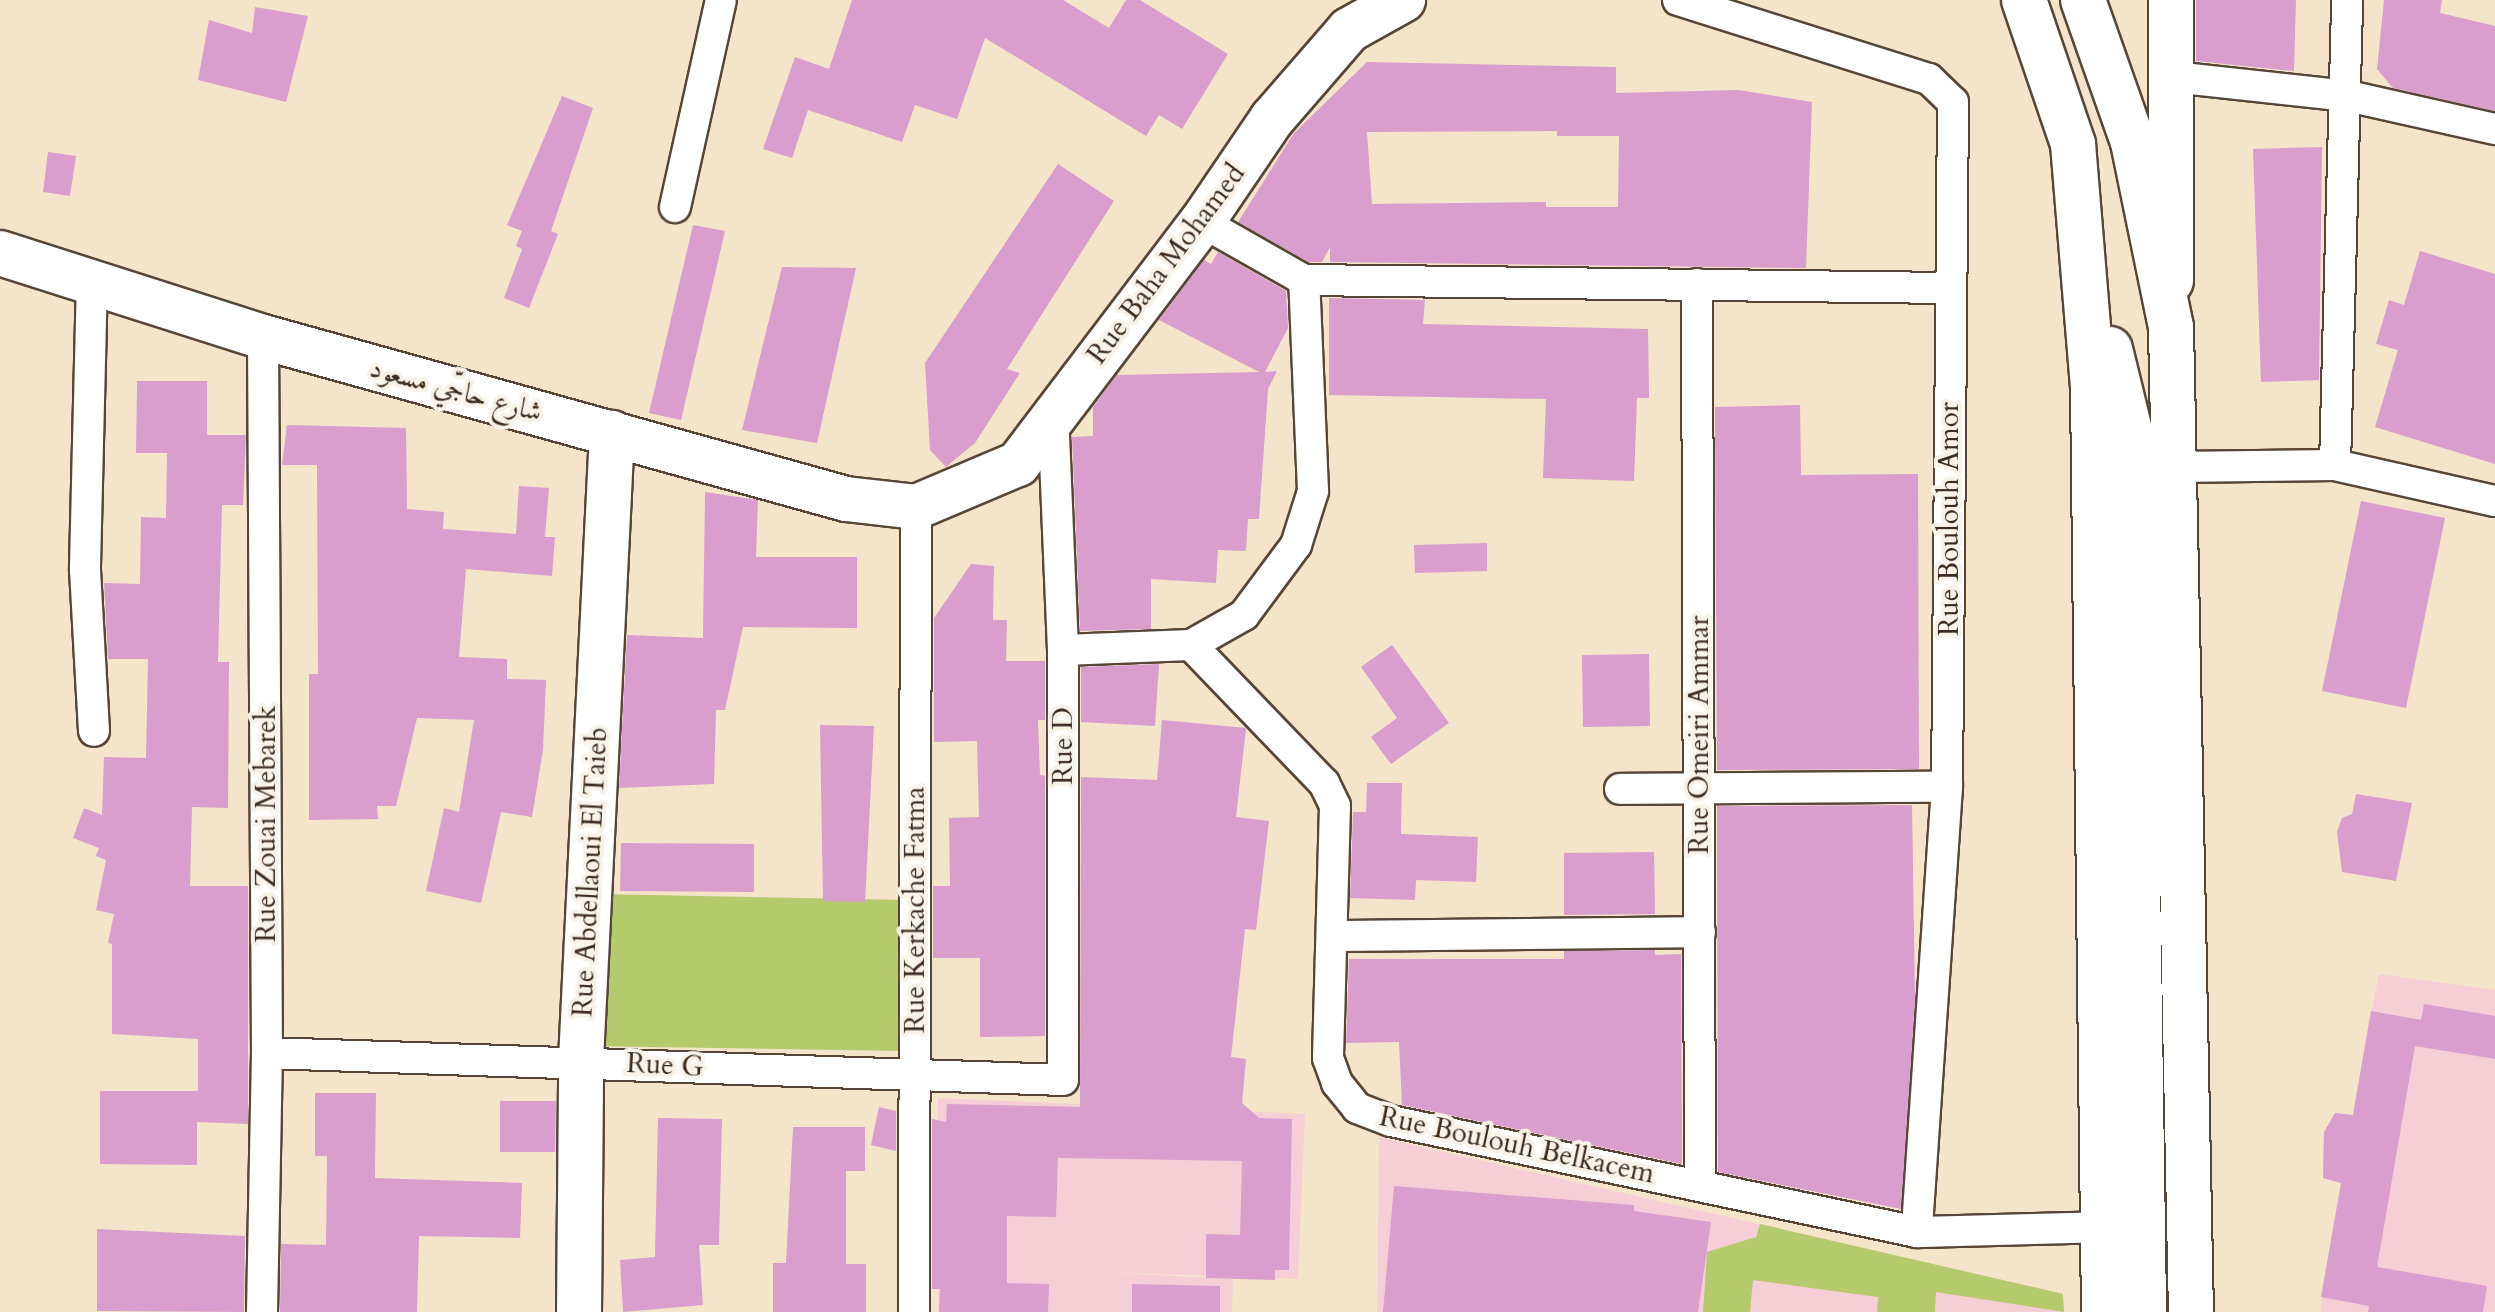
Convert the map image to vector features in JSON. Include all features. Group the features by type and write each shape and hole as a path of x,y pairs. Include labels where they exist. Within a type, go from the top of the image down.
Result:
{"main road":[{"name":"Rue Baha Mohamed","path":"916,507 1018,464 1053,412 1202,222 1272,119 1349,30 1403,0"},
{"path":"2024,0 2073,144 2093,389 2104,1312"},
{"path":"2083,0 2133,142 2171,327"},
{"path":"2171,0 2171,327 2191,1312"},
{"path":"2081,234 2132,439 2144,1312"},
{"name":"شارع حاجّي مسعود","path":"0,253 92,279 263,337 846,499 916,507"},
{"name":"Rue Abdellaoui El Taieb","path":"579,1312 581,1060 612,433"}],"street":[{"path":"675,207 721,0"},
{"name":"Rue Boulouh Amor","path":"1678,0 1894,66 1944,89 1953,102 1947,787 1917,1232"},
{"path":"2335,465 2348,96 2347,0"},
{"path":"2173,77 2348,96 2495,129"},
{"path":"1202,222 1304,280 1951,288"},
{"path":"92,279 85,570 94,731"},
{"path":"1063,650 1191,645 1244,615 1296,545 1313,491 1304,280"},
{"name":"Rue Omeiri Ammar","path":"1697,284 1700,1185"},
{"name":"Rue Zouai Mebarek","path":"262,1312 267,1053 263,337"},
{"name":"Rue D","path":"1053,412 1063,650 1063,1080"},
{"path":"2175,467 2335,465 2495,501"},
{"name":"Rue Kerkache Fatma","path":"914,1312 916,507"},
{"name":"Rue Boulouh Belkacem","path":"1191,645 1324,783 1335,806 1328,1058 1337,1083 1357,1108 1391,1121 1917,1232 2103,1227"},
{"path":"1620,789 1947,787"},
{"path":"1332,936 1700,932"},
{"name":"Rue G","path":"267,1053 581,1060 914,1079 1063,1080"}],"shaded area":[{"path":"2379,974 2495,990 2495,1312 2320,1312 2338,1203 2348,1185 2323,1178 2324,1132 2335,1113 2361,1116 2363,1104 2356,1095"},
{"path":"938,1098 1305,1114 1298,1279 1101,1272 1233,1279 1232,1312 938,1312"},
{"path":"1379,1137 2063,1294 2064,1312 1377,1312"}],"green space":[{"path":"597,894 905,900 902,1051 587,1046"},
{"path":"1760,1224 2063,1294 2064,1312 1936,1292 1935,1312 1877,1312 1878,1297 1753,1280 1750,1312 1703,1312 1707,1252 1756,1237"}],"building":[{"path":"852,0 1063,0 1109,28 1126,0 1140,0 1228,54 1182,129 1159,115 1146,136 985,38 957,119 915,105 902,142 808,110 792,158 763,149 795,57 829,69"},
{"path":"2196,0 2296,0 2294,71 2196,61"},
{"path":"2384,0 2442,0 2440,13 2495,26 2495,111 2393,88 2377,69"},
{"path":"255,7 308,16 286,102 198,80 209,20 252,33"},
{"path":"1367,62 1616,67 1616,93 1738,90 1812,102 1806,268 1330,262 1330,247 1322,262 1309,262 1238,222 1294,133","holes":["1557,131 1557,136 1619,136 1618,207 1546,207 1546,202 1372,204 1367,132"]},
{"path":"562,96 593,108 551,231 558,234 529,308 504,298 522,249 516,246 522,231 507,225"},
{"path":"2322,147 2319,380 2261,382 2253,149"},
{"path":"48,152 76,156 70,196 43,192"},
{"path":"1058,164 1114,201 1007,369 1020,373 975,443 946,467 930,450 925,363"},
{"path":"693,225 725,231 681,420 649,413"},
{"path":"2420,251 2495,274 2495,464 2375,427 2398,350 2376,344 2389,300 2404,305"},
{"path":"1218,252 1286,291 1288,328 1265,372 1277,371 1268,389 1259,519 1248,519 1246,551 1218,550 1216,583 1151,579 1151,629 1080,631 1072,437 1093,436 1093,407 1117,375 1259,372 1159,320 1204,260 1211,264"},
{"path":"782,267 856,268 817,443 742,430"},
{"path":"1329,298 1425,300 1423,324 1648,329 1649,398 1637,398 1634,481 1543,478 1546,399 1329,395"},
{"path":"137,381 207,381 207,435 246,435 243,505 222,505 218,662 229,662 228,808 192,807 190,886 248,886 248,1124 197,1122 197,1165 100,1164 100,1091 198,1091 198,1039 112,1034 112,944 108,943 114,914 96,910 106,860 96,856 99,848 73,838 84,808 102,815 104,757 146,758 148,659 108,659 104,583 140,584 141,517 166,518 167,453 136,453"},
{"path":"1800,405 1801,475 1918,474 1919,769 1717,770 1715,407"},
{"path":"287,425 406,428 407,509 444,512 443,529 516,534 519,486 549,488 545,537 555,537 552,576 466,569 459,657 507,659 507,679 546,680 543,750 532,817 501,812 481,903 426,891 444,808 459,812 474,720 417,718 396,806 377,806 378,819 309,820 309,674 318,674 317,465 282,465"},
{"path":"705,492 758,500 756,557 857,557 857,628 743,627 725,710 716,710 714,784 619,788 627,635 703,638"},
{"path":"2361,501 2445,518 2406,708 2322,691"},
{"path":"1487,543 1487,571 1415,573 1414,545"},
{"path":"971,564 994,566 993,620 1007,620 1006,661 1045,661 1045,720 1038,720 1040,775 1045,776 1045,1036 980,1037 980,958 933,958 933,886 950,886 949,818 979,817 977,741 934,742 934,618"},
{"path":"1392,645 1449,723 1391,764 1371,737 1397,718 1361,667"},
{"path":"1649,654 1650,726 1583,727 1582,655"},
{"path":"1159,664 1155,726 1081,722 1081,667"},
{"path":"1162,720 1246,728 1236,817 1269,821 1256,930 1245,929 1231,1057 1246,1059 1242,1103 1259,1118 1292,1119 1289,1270 1275,1270 1275,1280 1206,1278 1206,1234 1240,1235 1242,1161 1058,1158 1056,1217 1007,1216 1007,1283 1049,1284 1048,1312 939,1312 940,1289 932,1289 932,1119 946,1122 947,1104 1080,1107 1081,777 1157,780"},
{"path":"820,725 874,726 865,902 823,901"},
{"path":"1367,783 1402,783 1401,834 1478,837 1476,882 1416,880 1415,900 1350,898 1353,812 1366,812"},
{"path":"2356,794 2412,803 2396,881 2342,872 2337,832 2342,818 2352,814"},
{"path":"1912,805 1915,999 1901,1209 1718,1172 1717,806"},
{"path":"621,843 754,844 754,892 620,891"},
{"path":"1654,852 1655,914 1564,915 1564,853"},
{"path":"1655,950 1655,955 1681,954 1682,1164 1402,1105 1399,1042 1346,1043 1349,959 1564,959 1564,951"},
{"path":"2424,1004 2495,1016 2495,1059 2415,1046 2377,1267 2487,1286 2483,1312 2368,1312 2369,1306 2321,1297 2341,1183 2323,1178 2324,1132 2335,1113 2353,1115 2371,1011 2421,1020"},
{"path":"315,1093 376,1093 375,1178 522,1183 520,1238 419,1236 417,1312 280,1312 281,1244 326,1245 327,1156 315,1156"},
{"path":"500,1101 556,1101 555,1152 500,1152"},
{"path":"879,1107 896,1111 896,1151 871,1145"},
{"path":"658,1118 722,1119 719,1245 699,1245 703,1305 623,1312 620,1260 655,1257"},
{"path":"793,1127 865,1127 865,1171 846,1171 846,1264 866,1264 866,1312 773,1312 773,1263 786,1263"},
{"path":"1394,1186 1634,1205 1634,1211 1711,1222 1698,1312 1383,1312"},
{"path":"97,1229 245,1236 244,1312 97,1311"},
{"path":"1132,1284 1220,1286 1220,1312 1132,1312"}]}
